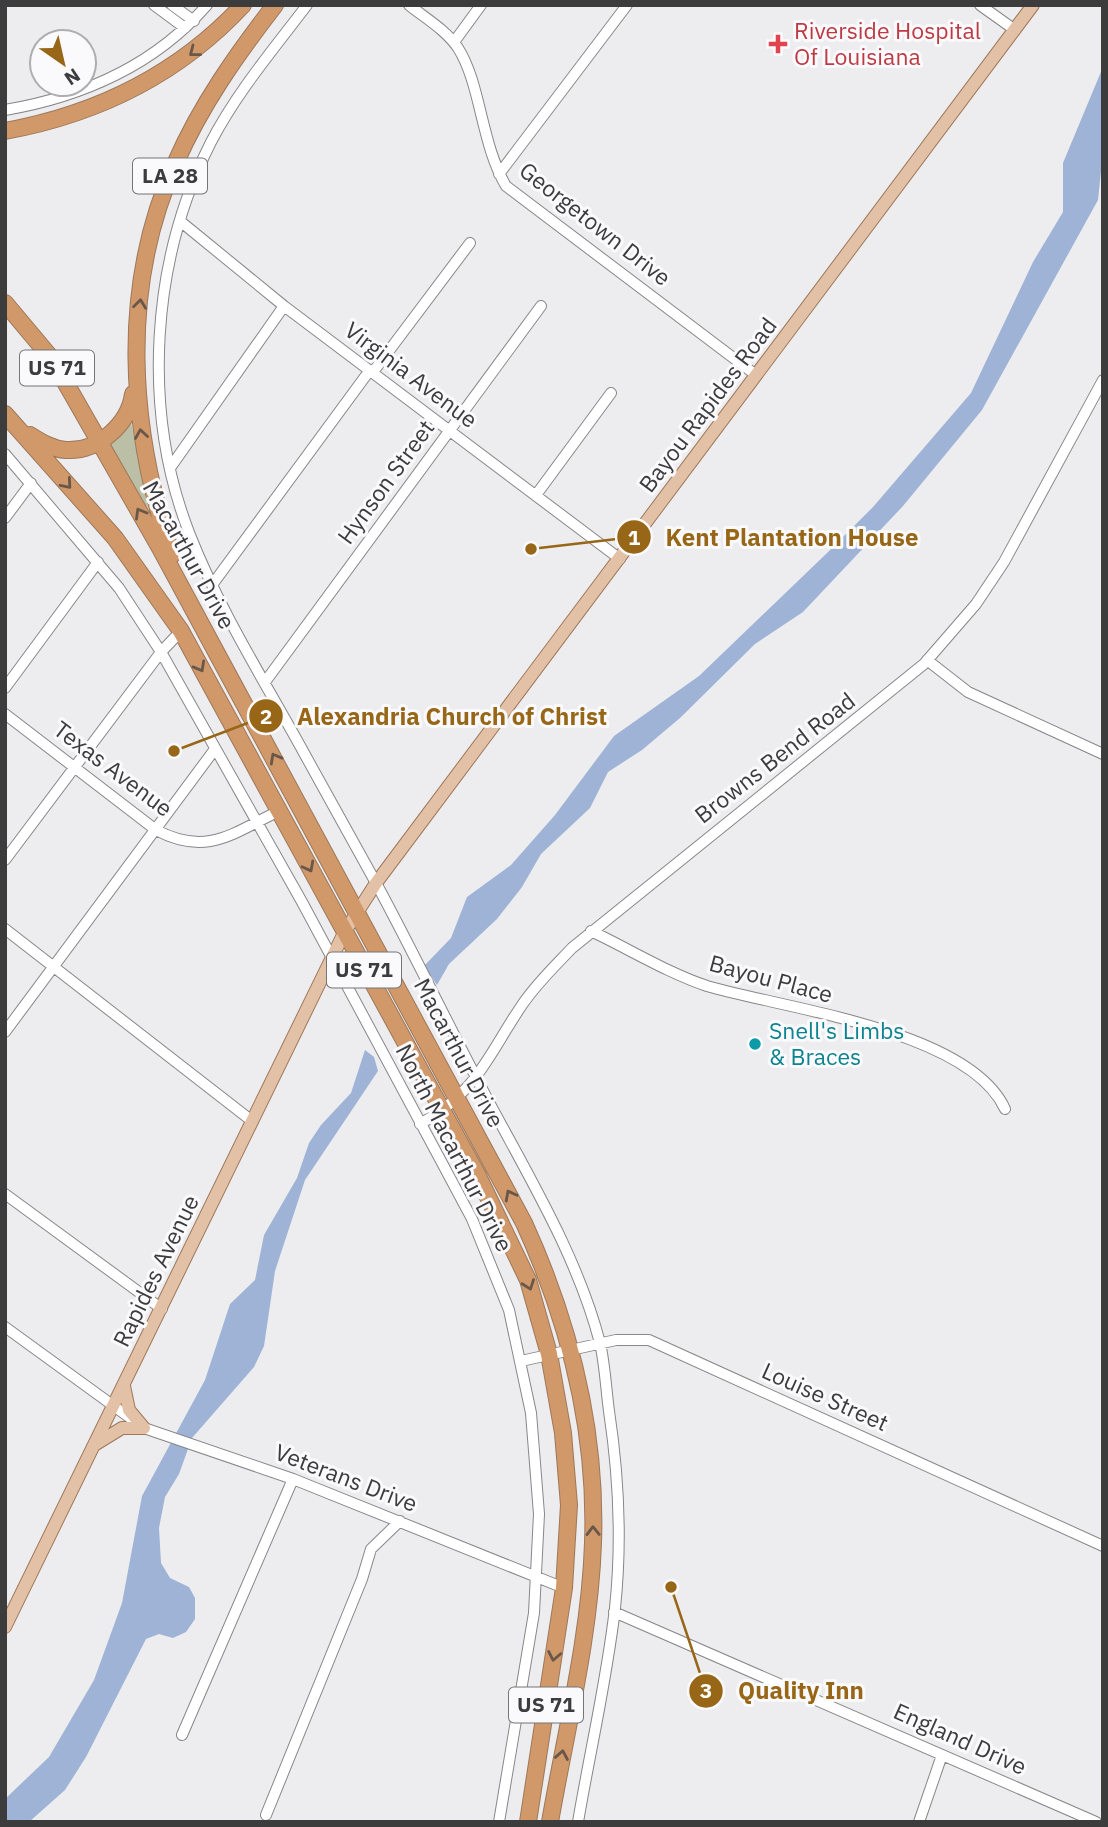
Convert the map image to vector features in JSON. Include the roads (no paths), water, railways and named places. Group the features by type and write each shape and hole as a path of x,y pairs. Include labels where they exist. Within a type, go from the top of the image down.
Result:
{"highway":[{"path":"5,131 38,125 90,109 153,80 209,39 243,5"},
{"path":"221,81 262,5"},
{"name":"LA 28","path":"208,638 175,563 157,511 139,424 137,372 140,305 157,217 180,152 221,81 275,5"},
{"path":"5,142 38,125"},
{"name":"Macarthur Drive","path":"5,303 52,359 299,801 530,1234 557,1300 572,1351 586,1425 593,1542 588,1600 550,1822"},
{"path":"11,420 56,448 76,449 99,440 126,419 131,408 137,372"},
{"name":"Macarthur Drive","path":"11,420 115,538 181,631 477,1174 524,1270 542,1321 549,1354 567,1468 569,1517 565,1588 528,1822"},
{"path":"279,811 299,801"},
{"path":"565,1588 588,1600"}],"main road":[{"name":"Bayou Rapides Road","path":"344,933 376,884 1033,5"},
{"name":"Rapides Avenue","path":"5,1626 344,933"},
{"path":"124,1386 129,1410 148,1429"},
{"path":"95,1444 122,1429 148,1429"}],"street":[{"path":"154,5 190,24"},
{"path":"172,5 190,24"},
{"path":"5,110 48,100 100,83 130,69 190,24 207,5"},
{"name":"Macarthur Drive","path":"307,5 266,57 229,112 202,163 181,216 166,276 160,350 163,423 170,468 182,514 212,585 376,884"},
{"name":"Georgetown Drive","path":"409,5 454,42 464,61 499,174 506,186 757,375"},
{"path":"454,42 481,5"},
{"path":"499,174 627,5"},
{"path":"980,5 1015,30"},
{"name":"Virginia Avenue","path":"181,216 284,306 620,559"},
{"path":"212,585 470,243"},
{"path":"170,468 284,306"},
{"name":"Hynson Street","path":"265,682 541,306"},
{"name":"Browns Bend Road","path":"420,1124 443,1112 458,1100 476,1079 523,1003 543,978 591,931 909,678 927,660 976,604 1004,562 1103,380"},
{"path":"536,495 611,393"},
{"path":"5,454 120,588 161,652 330,958"},
{"path":"5,518 32,483"},
{"path":"5,688 98,562"},
{"path":"5,860 161,652 181,631"},
{"path":"927,660 951,683 1103,754"},
{"name":"Texas Avenue","path":"5,714 156,830 185,842 206,843 224,838 279,811"},
{"path":"5,1032 215,749"},
{"path":"376,884 568,1254 600,1344 614,1443 619,1511 614,1612 578,1822"},
{"path":"5,929 252,1121"},
{"name":"Bayou Place","path":"591,931 704,985 890,1031 980,1074 998,1094 1005,1109"},
{"name":"North Macarthur Drive","path":"330,958 472,1219 509,1310 521,1361 534,1432 538,1483 537,1577 499,1822"},
{"path":"5,1194 162,1309"},
{"name":"Veterans Drive","path":"5,1327 113,1407 148,1429 293,1479 565,1588"},
{"name":"Louise Street","path":"521,1361 628,1338 649,1340 1103,1546"},
{"path":"182,1735 293,1479"},
{"path":"266,1815 362,1579 371,1549 400,1521"},
{"name":"England Drive","path":"614,1612 1096,1822"},
{"path":"919,1822 942,1755"}],"water":[{"path":"1103,67 1103,152 1098,200 982,410 903,506 803,612 755,644 680,718 642,750 608,772 590,808 541,854 522,887 497,919 449,964 437,985 424,966 451,938 467,897 511,865 555,815 614,736 699,676 873,507 971,393 1033,262 1063,212 1063,163"},
{"path":"365,1050 374,1057 378,1071 305,1180 275,1271 264,1346 254,1367 192,1438 179,1474 165,1497 159,1528 161,1563 170,1578 189,1587 195,1598 195,1619 186,1632 173,1638 159,1634 146,1639 86,1757 65,1790 29,1822 5,1822 5,1799 49,1757 94,1680 122,1603 142,1496 205,1380 230,1304 255,1280 264,1235 297,1178 309,1143 321,1125 351,1093"}],"place":[{"name":"Riverside Hospital Of Louisiana","path":"778,44"},
{"name":"Kent Plantation House","path":"531,549"},
{"name":"Alexandria Church of Christ","path":"174,751"},
{"name":"Snell's Limbs & Braces","path":"755,1044"},
{"name":"Quality Inn","path":"671,1587"}]}
